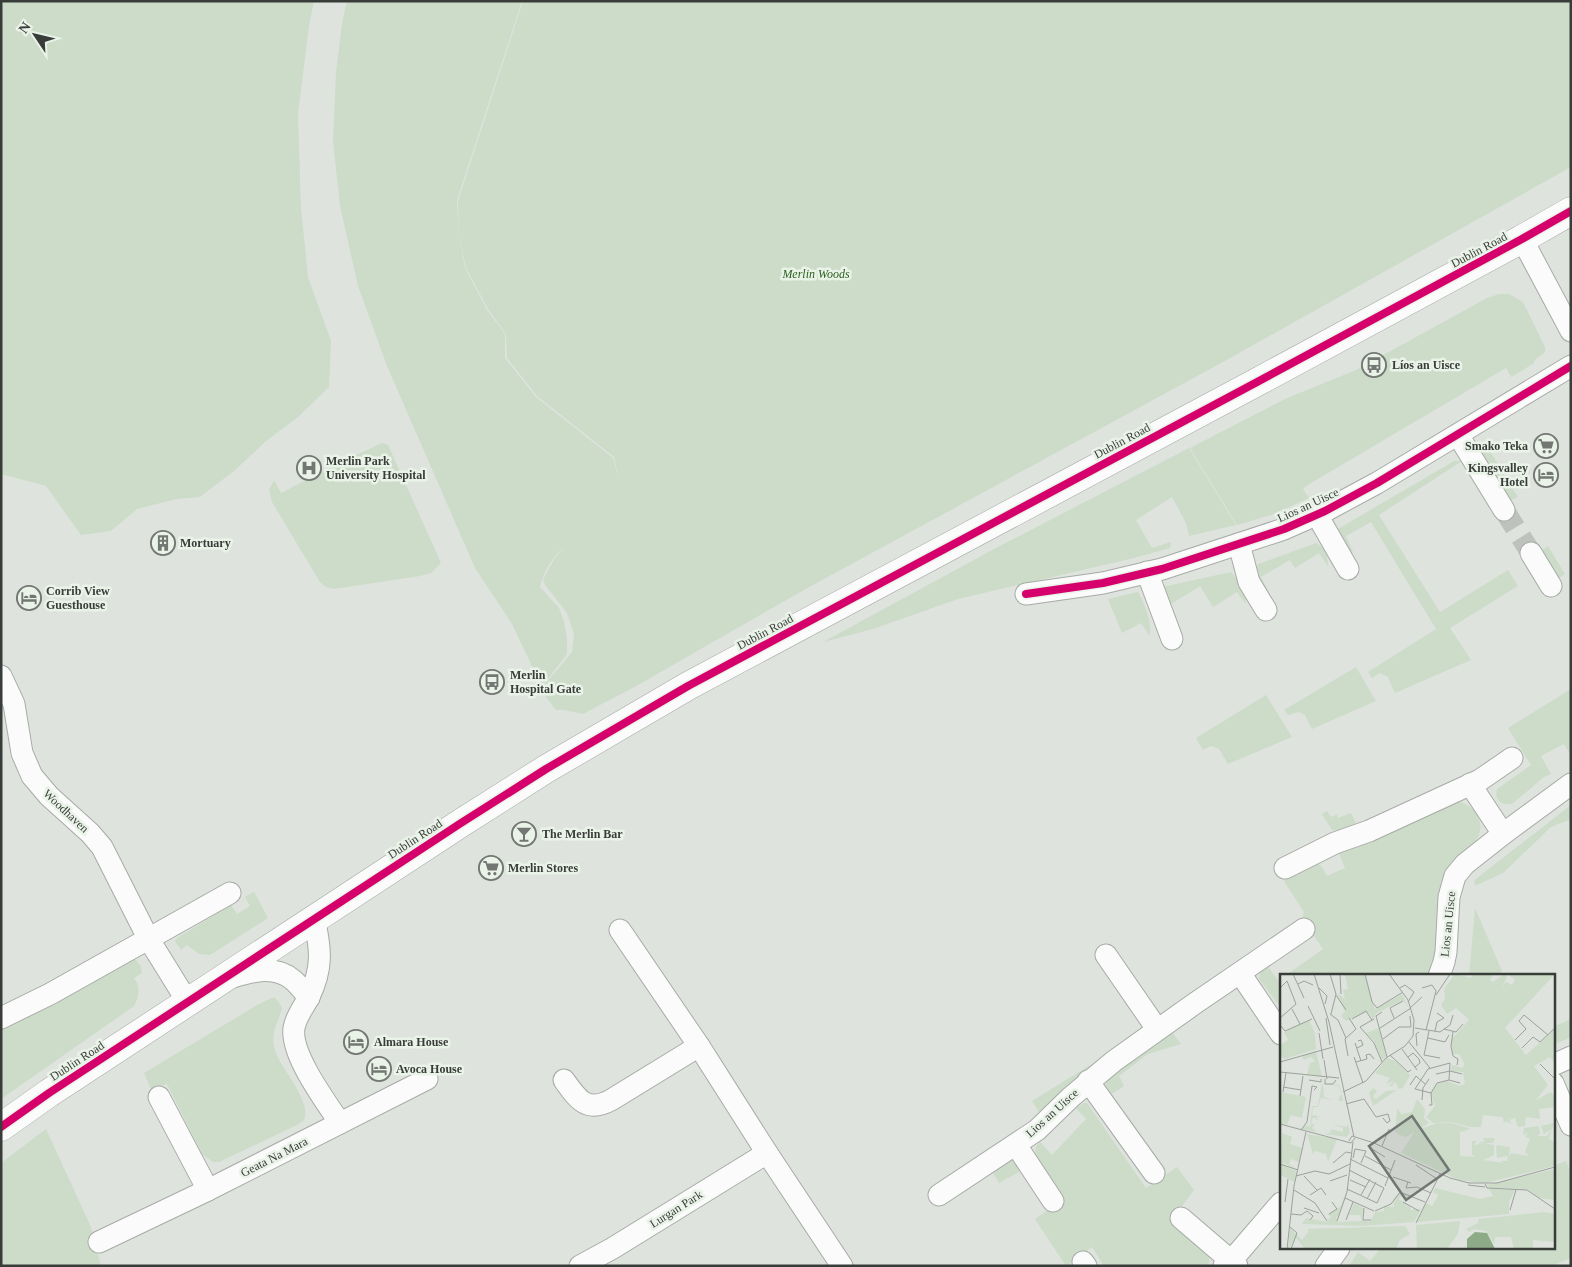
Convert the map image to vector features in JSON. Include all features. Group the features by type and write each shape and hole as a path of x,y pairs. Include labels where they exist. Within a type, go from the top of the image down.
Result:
{"main road":[{"name":"Dublin Road","path":"1,1127 49,1093 392,866 546,768 688,686 1571,211"}],"street":[{"path":"1522,239 1571,331"},
{"name":"Lios an Uisce","path":"1026,594 1103,582 1147,572 1284,529 1317,515 1377,483 1571,366"},
{"path":"1458,435 1504,510"},
{"name":"Lios an Uisce","path":"1317,515 1348,569"},
{"path":"1239,544 1249,582 1266,610"},
{"path":"1531,553 1551,586"},
{"path":"1147,572 1172,639"},
{"name":"Woodhaven","path":"1,676 14,704 22,753 32,776 49,796 90,833 102,847 148,938 188,1001"},
{"path":"1285,868 1335,843 1369,831 1480,780 1512,758"},
{"path":"1470,784 1503,834"},
{"name":"Lios an Uisce","path":"1440,974 1446,952 1449,897 1455,876 1465,864 1571,784"},
{"path":"1,1018 50,994 230,893"},
{"path":"314,918 320,946 319,972 309,998 297,1016 294,1029 296,1045 304,1065 340,1124"},
{"name":"Lios an Uisce","path":"939,1195 1016,1145 1044,1124 1088,1081 1157,1029 1304,929"},
{"path":"620,930 699,1046 842,1266"},
{"path":"1106,955 1157,1029"},
{"path":"217,982 254,971 275,972 293,980 309,998"},
{"path":"1240,973 1280,1033"},
{"path":"564,1080 585,1103 597,1106 612,1100 699,1046"},
{"path":"1554,1065 1571,1057"},
{"name":"Geata Na Mara","path":"99,1242 208,1190 427,1079"},
{"name":"Lios an Uisce","path":"1088,1081 1154,1173"},
{"path":"1554,1084 1571,1125"},
{"path":"159,1097 208,1190"},
{"name":"Lios an Uisce","path":"1016,1145 1054,1201"},
{"name":"Lurgan Park","path":"583,1265 767,1153"},
{"path":"1181,1218 1230,1264 1280,1204"},
{"path":"1326,1266 1338,1250"}],"green space":[{"path":"1,1 314,1 298,114 301,208 308,277 331,341 329,387 298,417 266,441 234,471 200,497 177,499 137,509 111,531 81,535 46,486 1,474"},
{"name":"Merlin Woods","path":"347,1 522,1 457,200 459,235 458,201 523,1 1571,1 1571,167 1223,362 802,591 638,685 583,714 556,710 542,688 572,652 574,634 567,613 545,585 543,579 564,547 549,565 543,576 540,587 559,608 564,621 567,654 542,687 512,624 475,568 387,366 358,286 340,206 333,141 336,73 342,23","holes":["459,235 466,268 488,309 506,334 507,358 537,396 614,457 619,480 613,458 536,397 505,358 505,334 487,310 465,268"]},
{"path":"1499,294 1509,294 1523,302 1545,347 1545,352 1533,364 1511,377 1506,368 1306,486 1303,489 1309,498 1271,515 1237,525 1190,448 1285,399 1356,370 1487,298"},
{"path":"382,443 388,445 441,563 431,573 420,576 334,589 326,587 320,582 272,502 269,490 274,480 281,493"},
{"path":"1485,443 1518,497 1510,501 1479,449"},
{"path":"1189,448 1236,525 1189,536 1186,523 1172,497 1136,520 1152,548 1171,542 1170,548 958,599 873,629 823,642 996,548"},
{"path":"1454,461 1462,461 1379,515 1440,612 1508,570 1518,586 1450,628 1471,660 1395,693 1388,677 1380,673 1372,678 1368,672 1436,629 1371,522 1346,536 1353,552 1341,540 1338,529"},
{"path":"1316,543 1326,553 1328,566 1319,553 1295,568 1290,560 1261,577 1269,592 1263,587 1257,576 1258,564"},
{"path":"1548,546 1565,574 1559,578 1542,550"},
{"path":"1231,572 1244,591 1246,604 1237,592 1213,607 1200,586 1171,604 1177,619 1170,613 1162,587"},
{"path":"1138,592 1149,620 1149,635 1141,623 1122,633 1108,599"},
{"path":"1356,667 1376,701 1312,729 1305,715 1299,712 1288,715 1284,710"},
{"path":"1571,689 1571,755 1564,744 1541,756 1551,774 1544,777 1512,804 1502,803 1498,799 1497,789 1531,765 1508,728"},
{"path":"1266,695 1292,737 1228,764 1219,749 1211,746 1203,750 1196,738"},
{"path":"1452,801 1465,804 1473,809 1480,821 1477,839 1445,875 1442,881 1437,903 1436,946 1429,974 1288,974 1323,949 1302,919 1304,912 1284,881 1313,863 1320,865 1327,876 1345,868 1340,852 1380,838"},
{"path":"1571,805 1571,819 1551,827 1503,873 1475,886 1474,881 1477,878"},
{"path":"1327,811 1331,817 1337,814 1338,818 1351,813 1357,826 1338,831 1332,830 1322,814"},
{"path":"254,892 268,918 210,955 199,954 187,945 181,950 175,941 177,938 231,905 237,914 250,906 245,897"},
{"path":"1475,908 1502,971 1498,974 1469,974"},
{"path":"133,957 141,966 142,973 134,978 138,985 138,992 134,1006 1,1099 2,1029 7,1024"},
{"path":"1266,967 1269,968 1278,980 1280,979 1280,1007 1259,979 1260,972"},
{"path":"274,997 282,1008 273,1038 275,1050 304,1105 305,1114 303,1121 219,1162 213,1162 202,1154 167,1084 151,1089 144,1073 259,1004"},
{"path":"1571,1019 1571,1037 1554,1045 1554,1027"},
{"path":"1171,1031 1181,1044 1148,1054 1119,1076 1124,1086 1112,1094 1106,1086 1106,1082"},
{"path":"1095,1062 1063,1090 1040,1114 1032,1101"},
{"path":"1087,1103 1146,1188 1177,1167 1194,1190 1171,1221 1210,1255 1209,1263 1205,1266 1104,1266 1092,1247 1066,1266 1035,1219 1064,1199 1036,1155 1035,1149 1040,1142 1052,1155 1086,1119 1076,1108"},
{"path":"46,1129 91,1227 101,1266 1,1266 1,1163"},
{"path":"1012,1160 1020,1169 1019,1172 999,1183 991,1170"},
{"path":"1566,1161 1571,1173 1571,1258 1551,1266 1349,1266 1358,1252 1370,1261 1379,1250 1554,1250 1554,1166"}],"tunnel":[{"path":"1504,510 1531,553"}],"cycle path":[{"path":"1,1127 49,1093 461,823 546,769 688,686 1259,381 1571,211"},
{"path":"1026,594 1103,583 1162,569 1284,529 1325,511 1377,483 1571,366"}],"place":[{"name":"Líos an Uisce","path":"1374,365"},
{"name":"Smako Teka","path":"1546,446"},
{"name":"Merlin Park University Hospital","path":"309,468"},
{"name":"Kingsvalley Hotel","path":"1546,475"},
{"name":"Mortuary","path":"163,543"},
{"name":"Corrib View Guesthouse","path":"29,598"},
{"name":"Merlin Hospital Gate","path":"492,682"},
{"name":"The Merlin Bar","path":"524,834"},
{"name":"Merlin Stores","path":"491,868"},
{"name":"Almara House","path":"356,1042"},
{"name":"Avoca House","path":"379,1069"}]}
